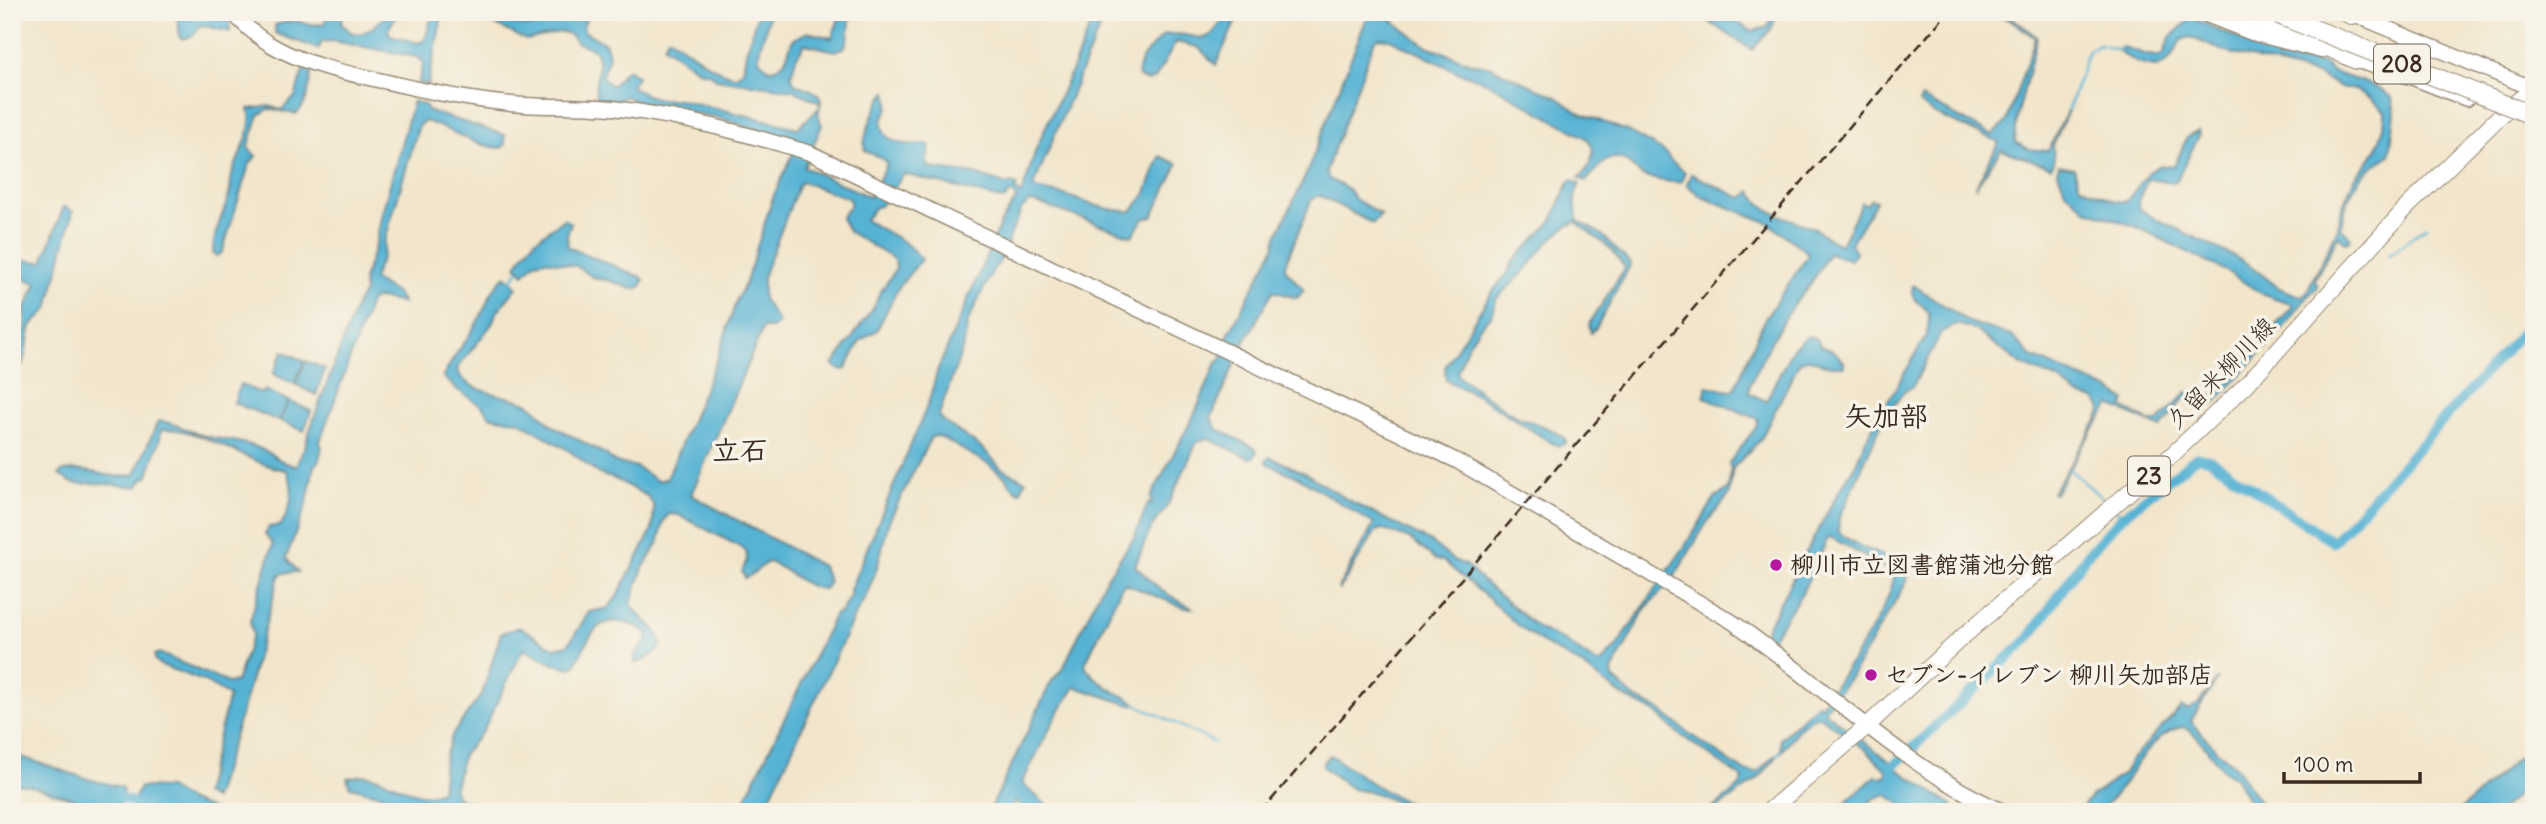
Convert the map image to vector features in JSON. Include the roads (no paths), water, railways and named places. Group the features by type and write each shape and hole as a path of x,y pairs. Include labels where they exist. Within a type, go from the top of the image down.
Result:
{"highway":[{"path":"2240,12 2285,28 2357,60"},
{"name":"208","path":"2271,12 2534,116"},
{"name":"208","path":"2284,12 2534,110"}],"main road":[{"name":"久留米柳川線","path":"1768,812 1867,726 1959,640 2173,454 2246,384 2408,206 2503,113 2534,88"}],"street":[{"path":"232,12 244,25 271,45 323,66 359,76 438,94 521,105 617,109 684,118 810,153 1455,460 1503,486 1731,621 1763,642 1867,726 1946,782 2005,812"},
{"path":"2199,12 2252,33 2411,77 2503,113 2534,122"},
{"path":"2348,13 2534,88"}],"water":[{"path":"157,12 220,12 229,21 230,32 200,25 194,35 184,39 180,37 178,17"},
{"path":"327,12 343,12 341,24 356,34 372,28 388,12 398,12 388,30 390,35 418,43 425,40 433,12 443,12 428,85 418,83 423,65 422,60 416,57 333,41 322,42 318,49 275,33 275,25 287,21 316,25 325,23"},
{"path":"470,12 499,12 502,21 532,26 551,17 572,19 576,12 589,12 583,26 584,31 606,44 609,56 602,77 613,85 627,69 637,76 631,86 653,97 678,99 798,128 820,107 822,125 804,167 870,197 887,164 883,159 865,151 865,138 875,111 887,92 889,104 882,123 888,137 900,143 928,144 930,147 926,161 930,168 975,174 1007,185 1011,183 1017,185 1015,189 1021,194 1036,148 1076,62 1095,12 1106,12 1033,187 1104,208 1132,211 1145,195 1160,156 1178,164 1153,216 1143,219 1132,236 1037,203 1029,202 1021,210 1000,261 968,321 964,344 939,415 942,420 983,449 1002,469 1026,481 1020,492 988,464 938,436 931,437 889,521 877,568 866,596 763,812 739,812 835,614 840,613 850,596 850,590 928,404 938,369 1001,222 1017,198 1011,192 1004,200 904,174 880,206 875,207 865,220 904,242 922,259 900,285 877,330 860,341 846,369 840,370 833,365 875,305 896,269 895,261 848,231 841,218 851,204 848,198 803,182 799,184 763,277 763,299 779,323 772,328 763,328 691,495 822,566 829,582 824,589 802,582 768,562 745,578 742,572 747,559 746,550 679,515 669,514 664,520 658,544 643,568 631,604 657,633 662,645 660,648 646,659 635,663 635,655 648,639 646,632 634,625 615,621 606,623 593,632 575,666 570,668 554,664 523,649 483,731 463,755 454,791 457,797 511,812 451,812 350,787 347,778 364,775 422,794 441,791 444,759 453,733 482,694 501,633 520,627 554,648 568,645 589,612 608,608 618,595 652,530 654,506 647,496 615,479 599,474 571,452 519,421 491,417 482,406 443,377 475,327 497,285 506,276 517,287 457,369 461,377 468,384 488,392 529,404 553,426 607,455 614,462 636,467 658,481 667,478 717,359 737,299 746,282 773,197 798,143 716,117 641,104 625,96 618,101 599,100 596,94 598,62 594,49 577,43 569,34 561,32 526,40"},
{"path":"758,12 769,12 759,59 769,69 783,63 793,39 808,32 832,38 839,18 838,12 851,12 848,39 844,48 835,51 805,44 796,58 791,76 795,84 817,93 820,106 819,102 793,90 716,79 711,74 699,71 664,46 668,37 711,66 736,76 743,71"},
{"path":"1227,12 1240,12 1216,65 1198,47 1176,42 1155,79 1147,81 1139,77 1139,65 1164,35 1207,37 1213,33"},
{"path":"1369,12 1388,12 1392,20 1425,45 1471,63 1488,66 1557,97 1578,112 1629,132 1665,152 1671,161 1685,172 1681,182 1643,176 1617,158 1606,161 1586,181 1579,178 1592,159 1592,148 1586,138 1486,82 1460,73 1390,39 1379,38 1374,42 1326,171 1329,179 1348,189 1355,199 1381,215 1373,224 1319,195 1311,201 1285,265 1285,269 1304,290 1297,298 1273,291 1241,349 1211,418 1217,429 1255,448 1257,452 1253,458 1249,458 1207,438 1197,442 1168,505 1151,528 1135,566 1162,591 1192,608 1185,608 1126,584 1122,586 1085,664 1097,680 1136,704 1130,705 1075,687 1055,718 1022,783 1054,812 1032,812 1014,802 1007,812 989,812 1051,682 1063,668 1104,582 1135,536 1148,503 1152,504 1151,497 1195,413 1217,362 1220,361 1227,337 1273,250 1278,233 1305,177"},
{"path":"1698,12 1719,12 1752,31 1768,27 1774,12 1778,12 1772,28 1752,50"},
{"path":"1990,12 2010,17 2037,37 2017,118 2015,142 2028,149 2048,151 2068,110 2053,146 2054,163 2051,167 2001,150 1975,188 1999,142 1935,114 1919,103 1922,98 1992,135 2007,121 2035,38 2014,22"},
{"path":"2189,16 2224,33 2323,63 2333,72 2378,87 2392,98 2395,113 2390,155 2365,173 2355,187 2347,203 2341,228 2351,238 2346,242 2338,236 2315,279 2318,287 2214,404 2189,397 2182,401 2161,428 2110,405 2055,494 2052,493 2098,419 2101,409 2096,400 2078,395 2059,380 2022,365 1975,330 1958,324 1941,333 1913,386 1904,392 1885,416 1839,519 1838,531 1845,537 1904,563 1908,572 1906,583 1851,676 1824,711 1892,763 1912,743 1918,749 1896,768 1952,805 1956,812 1912,812 1886,794 1873,799 1859,812 1834,812 1876,776 1883,777 1888,772 1866,750 1820,716 1803,725 1781,752 1780,739 1817,704 1820,706 1840,678 1885,604 1894,573 1828,538 1802,593 1771,640 1763,635 1856,463 1866,439 1926,336 1929,316 1926,309 1914,298 1913,285 1969,322 2012,336 2032,357 2108,389 2125,400 2123,407 2150,422 2158,422 2187,392 2214,395 2292,304 2261,293 2226,271 2137,227 2087,210 2065,191 2057,170 2059,165 2074,168 2080,186 2115,201 2127,201 2149,172 2157,167 2175,165 2187,137 2199,131 2200,134 2177,180 2172,183 2148,179 2138,201 2140,209 2233,256 2279,288 2300,296 2305,294 2309,287 2338,228 2340,212 2354,179 2377,148 2384,127 2385,112 2369,97 2317,75 2226,52 2190,37 2181,40 2170,59 2161,66 2142,64 2119,51 2122,47 2148,55 2163,55 2170,37 2186,23"},
{"path":"304,67 312,69 308,93 300,110 296,114 269,109 259,115 248,148 256,156 249,165 222,253 216,256 213,253 215,237 228,199 231,177 248,134 249,109 270,106 281,110 295,97"},
{"path":"413,101 425,105 428,111 505,135 505,145 501,148 481,144 425,121 419,125 383,255 373,279 397,294 403,303 378,298 371,300 320,441 322,448 318,463 314,465 307,503 286,558 298,572 279,576 241,715 214,799 204,794 229,696 203,681 160,665 154,655 159,653 228,683 236,682 253,634 250,621 273,544 265,534 269,527 281,525 290,505 291,484 286,470 255,461 191,433 161,430 147,478 143,478 137,487 72,483 59,475 70,470 118,476 135,474 158,421 204,436 253,446 296,466 357,303 364,292 363,280 375,247"},
{"path":"1691,174 1739,197 1744,197 1751,191 1756,199 1770,210 1813,228 1841,245 1862,202 1866,205 1871,199 1876,201 1851,243 1855,253 1851,260 1829,253 1812,282 1791,308 1768,347 1750,384 1749,393 1766,401 1793,348 1808,336 1816,338 1821,346 1834,351 1844,362 1844,366 1826,365 1809,359 1799,363 1761,439 1733,468 1729,495 1706,524 1673,579 1645,609 1612,671 1613,679 1635,698 1657,708 1744,771 1757,773 1775,755 1777,757 1758,779 1712,812 1708,812 1740,786 1743,779 1675,731 1655,712 1621,695 1581,665 1517,625 1443,561 1435,559 1410,539 1381,529 1376,531 1339,590 1374,524 1298,477 1268,464 1266,460 1270,457 1305,473 1348,500 1431,542 1453,560 1466,565 1539,629 1601,663 1616,647 1715,498 1728,489 1731,470 1729,463 1756,427 1758,419 1704,397 1707,386 1730,391 1735,388 1765,318 1807,257 1807,252 1767,222 1702,197 1687,185"},
{"path":"1572,180 1580,184 1576,197 1577,220 1601,234 1631,264 1596,328 1591,333 1589,324 1625,268 1612,250 1576,222 1549,241 1525,271 1497,298 1491,316 1479,328 1467,347 1457,373 1509,412 1561,435 1566,440 1560,446 1478,396 1446,380 1445,367 1512,263 1552,221"},
{"path":"64,206 73,212 48,309 31,326 24,360 19,371 16,368 12,373 17,338 25,328 25,310 37,283 12,275 12,259 43,262"},
{"path":"564,219 571,223 567,235 568,247 641,277 644,280 640,288 632,289 594,278 576,266 545,260 536,262 524,274 516,265 534,241"},
{"path":"283,351 304,361 294,384 273,374"},
{"path":"306,361 325,369 316,395 295,384"},
{"path":"240,384 263,394 265,390 311,411 304,431 280,421 288,402 279,421 234,403"},
{"path":"2218,678 2191,721 2217,751 2235,766 2259,800 2264,812 2255,812 2235,777 2224,771 2198,738 2184,727 2159,739 2119,790 2099,810 2077,812 2092,796 2124,773 2132,759 2181,707 2188,710 2198,704"},
{"path":"2534,743 2534,779 2499,812 2458,812"},
{"path":"12,754 91,780 122,787 118,808 115,811 28,785 12,783"},
{"path":"1330,755 1381,789 1413,806 1414,810 1375,793 1352,789 1323,767"},
{"path":"140,787 168,788 190,801 218,812 133,812"}],"waterway":[{"path":"2068,110 2089,50 2099,45 2120,50"},
{"path":"2388,256 2427,226"},
{"path":"511,281 519,270"},
{"path":"1892,780 1892,767 2029,638 2086,556 2123,516 2197,457 2209,459 2333,542 2534,319"},
{"path":"2069,469 2109,504"},
{"path":"2116,510 2123,516"},
{"path":"1136,704 1215,743"},
{"path":"1776,756 1780,751"},
{"path":"111,796 169,812"},
{"path":"1411,809 1421,812"}],"railway":[{"path":"1261,812 1948,12"}],"place":[{"name":"柳川市立図書館蒲池分館","path":"1776,565"},
{"name":"セブン-イレブン 柳川矢加部店","path":"1871,675"}],"district":[{"name":"矢加部","path":"1886,416"},
{"name":"立石","path":"740,450"}]}
